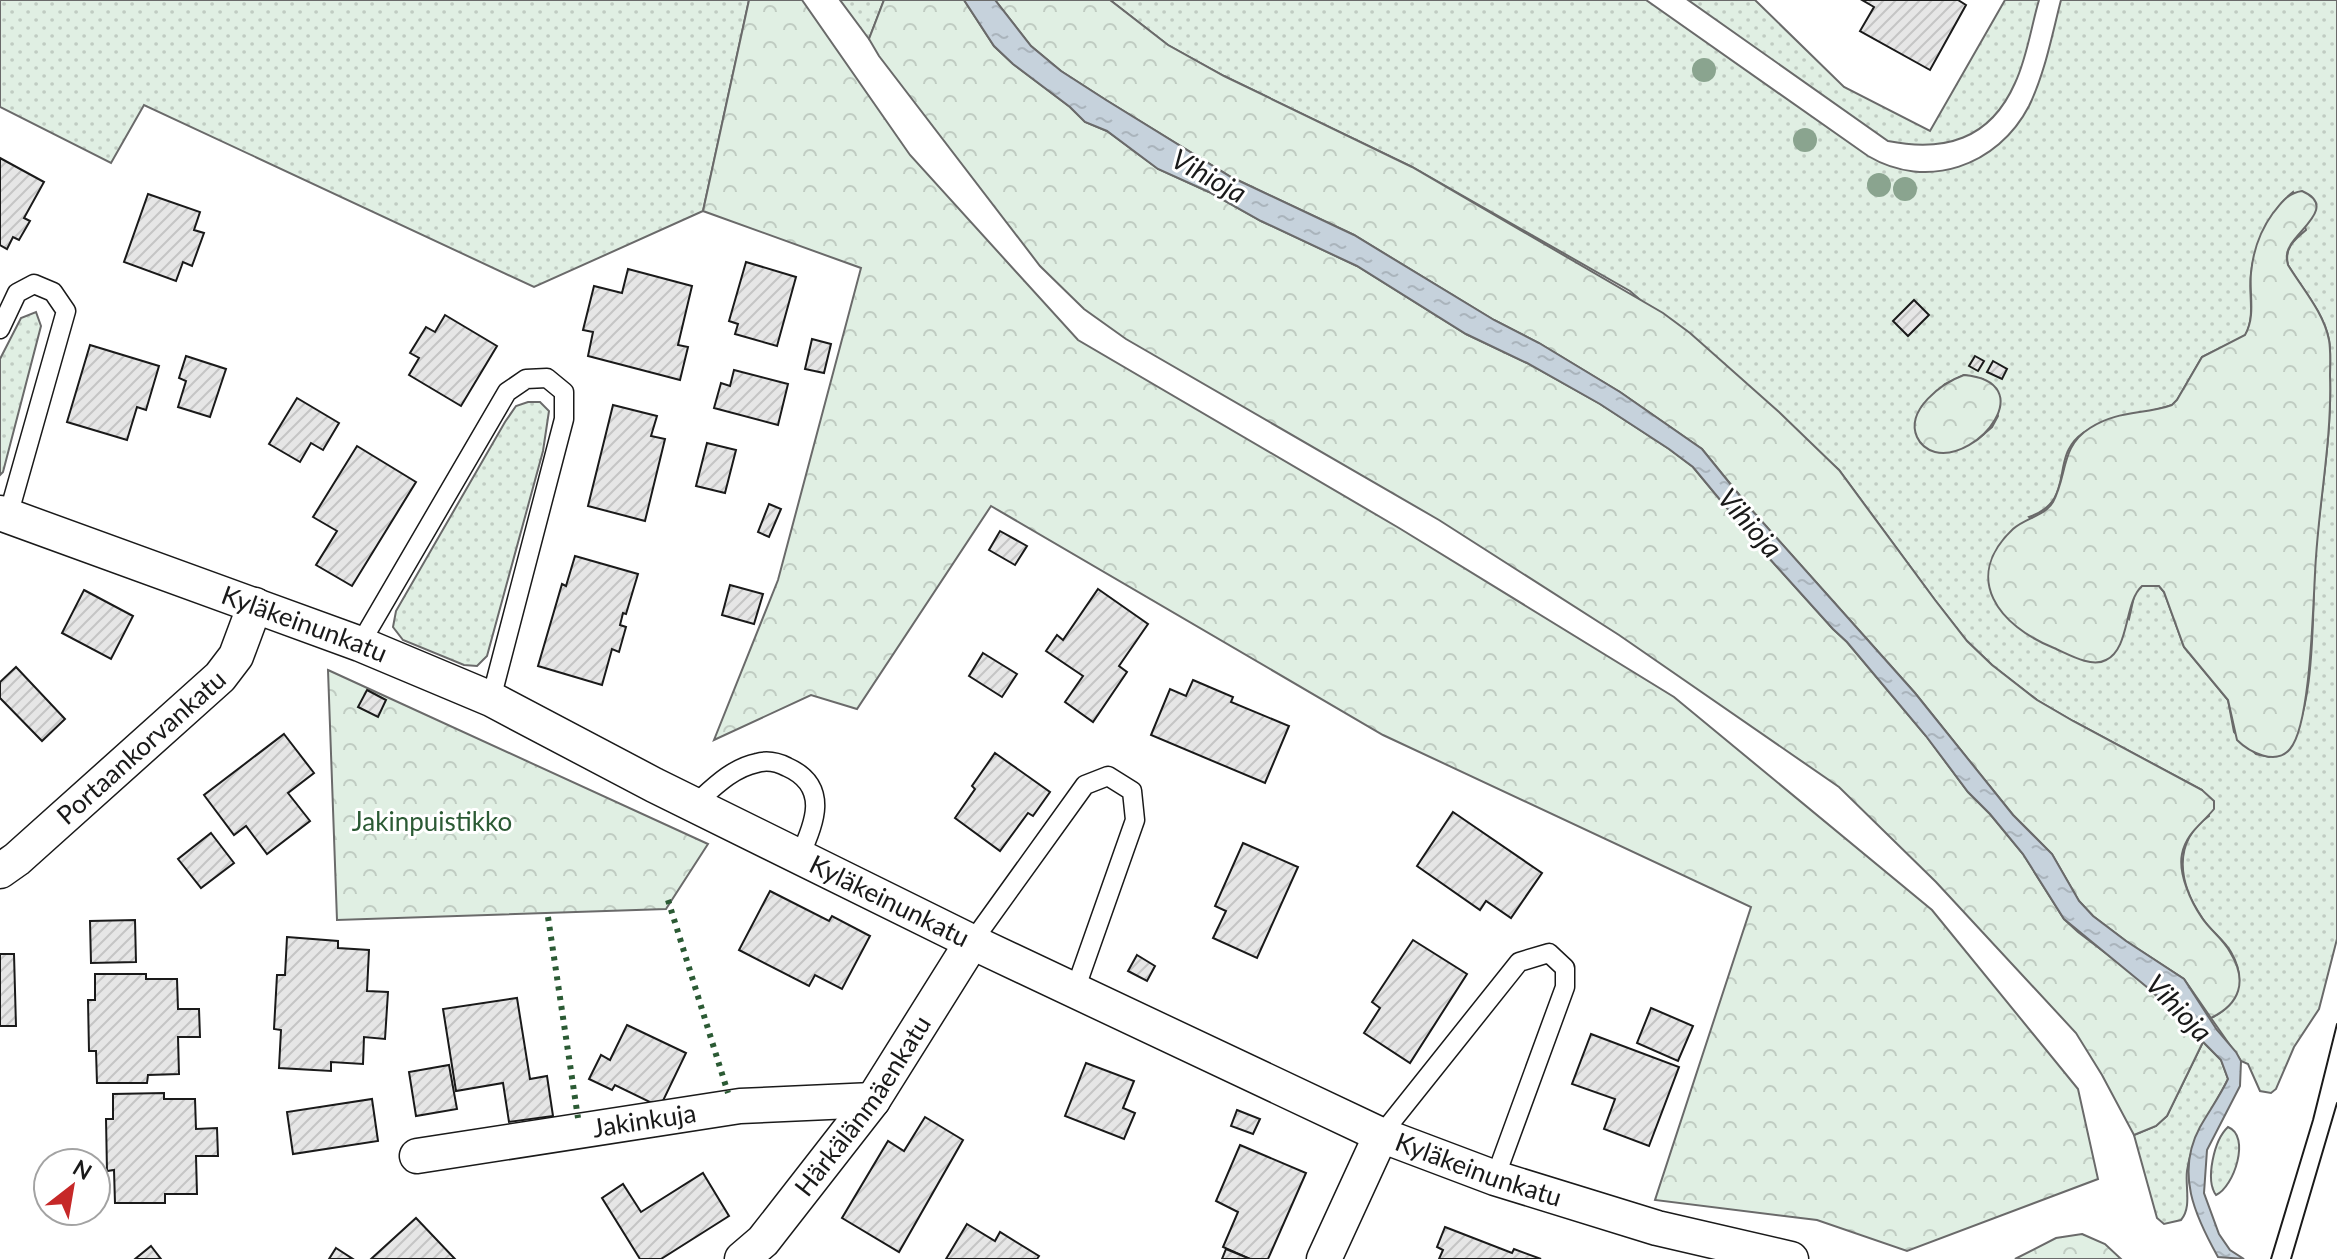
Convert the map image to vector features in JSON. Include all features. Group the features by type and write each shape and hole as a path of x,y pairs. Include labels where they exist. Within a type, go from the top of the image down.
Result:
{"street":[{"name":"Kyläkeinunkatu","path":"4,514 360,644 491,699 972,942 1381,1135 1495,1178 1657,1228 1791,1259"},
{"name":"Portaankorvankatu","path":"0,871 29,849 220,677 236,656 255,605"},
{"name":"Härkälänmäenkatu","path":"742,1259 763,1241 873,1100 972,942"},
{"name":"Jakinkuja","path":"417,1156 740,1106 873,1100"},
{"path":"1324,1259 1381,1135"}],"lane":[{"path":"0,329 17,293 34,284 53,292 66,311 4,514"},
{"path":"360,644 507,392 526,379 547,378 564,392 564,419 491,699"},
{"path":"695,804 721,781 756,763 768,761 796,771 808,783 816,803 813,826 799,857"},
{"path":"972,942 1085,785 1108,776 1132,791 1135,820 1075,990"},
{"path":"1381,1135 1519,962 1549,953 1565,968 1565,987 1495,1178"}],"green space":[{"path":"0,0 749,0 703,211 534,287 144,105 111,163 0,107"},
{"path":"749,0 802,0 910,155 1078,340 1399,528 1674,697 1932,910 2078,1089 2098,1179 1907,1251 1817,1220 1655,1200 1751,907 1383,735 991,506 857,709 811,695 714,740 778,580 861,268 703,211"},
{"path":"840,0 884,0 869,39"},
{"path":"884,0 964,0 994,46 1013,64 1085,122 1107,131 1158,169 1357,266 1466,334 1527,363 1600,404 1693,467 1760,548 1847,642 1926,736 1968,792 2023,854 2064,919 2137,977 2203,1042 2167,1116 2156,1126 2134,1135 2076,1033 1936,882 1839,787 1619,635 1439,520 1126,339 1084,309 1040,266 879,56 869,39"},
{"path":"995,0 1110,0 1168,45 1224,76 1412,167 1663,313 1690,333 1839,470 1967,641 1992,665 2037,700 2202,790 2214,801 2214,809 2187,840 2181,862 2186,888 2194,904 2236,963 2240,982 2235,999 2211,1018 2184,979 2093,916 2079,901 2052,854 2013,815 1915,693 1749,507 1702,449 1620,392 1539,343 1494,320 1354,235 1231,177 1106,100 1061,71 1031,46"},
{"path":"1110,0 1646,0 1868,156 1914,171 1937,171 1959,167 1980,157 2016,127 2029,106 2039,80 2061,0 2337,0 2337,939 2319,1009 2294,1047 2276,1089 2271,1093 2260,1091 2248,1064 2241,1061 2211,1018 2234,998 2238,990 2239,972 2225,943 2195,906 2184,879 2184,851 2197,827 2209,816 2202,790 2037,700 1992,665 1967,641 1839,470 1630,291 1412,167 1224,76 1168,45","holes":["2293,192 2306,230 2289,249 2288,265 2318,310 2326,330 2330,353 2330,399 2315,558 2308,687 2303,713 2285,753 2269,757 2256,754 2234,732 2228,700 2184,647 2159,586 2142,586 2135,592 2129,619 2029,517 2052,501 2058,491 2065,458 2078,437 2098,425 2172,405 2202,357 2245,336 2250,321 2250,282 2256,252 2271,218","1964,375 1983,379 1998,416 1992,427 1978,439 1922,406 1945,384"]},
{"path":"1688,0 1755,0 1844,87 1930,131 2005,0 2039,0 2023,63 2005,102 1992,118 1963,138 1928,145 1888,141"},
{"path":"2302,191 2312,197 2316,211 2290,246 2287,260 2318,310 2329,340 2329,421 2303,714 2290,749 2284,754 2270,757 2255,753 2237,740 2228,700 2184,647 2159,586 2142,586 2136,593 2119,646 2106,660 2094,662 2066,654 2017,627 1993,599 1989,582 1990,565 1998,547 2013,529 2045,511 2053,502 2069,452 2080,435 2111,418 2172,405 2202,357 2245,335 2250,320 2253,257 2258,242 2279,205 2289,196"},
{"path":"36,312 41,326 0,475 0,359 21,318"},
{"path":"1964,375 1987,381 1998,391 2000,405 1995,420 1984,434 1969,445 1952,452 1932,451 1917,437 1916,417 1936,391"},
{"path":"540,402 549,411 543,451 487,656 477,666 464,665 403,640 393,627 396,611 505,422 516,406"},
{"name":"Jakinpuistikko","path":"328,670 708,844 666,909 337,920"},
{"path":"2203,1042 2221,1060 2228,1079 2193,1146 2187,1171 2184,1215 2181,1220 2164,1224 2157,1218 2134,1135 2156,1126 2167,1116"},
{"path":"2228,1127 2235,1132 2239,1150 2229,1182 2216,1195 2211,1170 2219,1141"},
{"path":"2082,1234 2105,1244 2121,1259 2015,1259 2056,1238"}],"water":[{"name":"Vihioja","path":"964,0 995,0 1031,46 1061,71 1106,100 1231,177 1354,235 1494,320 1539,343 1620,392 1702,449 1749,507 1915,693 2013,815 2052,854 2079,901 2126,941 2184,979 2217,1030 2236,1052 2241,1061 2240,1086 2207,1150 2204,1193 2219,1234 2230,1250 2244,1259 2218,1257 2196,1210 2189,1178 2193,1144 2228,1079 2221,1060 2159,997 2064,919 2023,854 1968,792 1926,736 1847,642 1760,548 1693,467 1600,404 1527,363 1466,334 1357,266 1158,169 1107,131 1085,122 1013,64 994,46"}],"building":[{"path":"1862,0 1958,0 1966,5 1930,70 1860,31 1874,7"},
{"path":"0,158 44,182 24,218 30,221 19,240 13,237 7,249 0,245"},
{"path":"148,194 200,212 194,230 204,233 192,266 183,262 176,281 124,262"},
{"path":"746,262 796,277 777,346 735,334 738,324 729,321"},
{"path":"628,269 692,286 678,345 688,347 680,380 588,356 593,332 583,330 594,286 622,293"},
{"path":"1914,300 1929,315 1908,336 1893,321"},
{"path":"445,315 497,346 461,406 409,375 419,358 410,353 426,327 435,332"},
{"path":"812,339 831,344 824,373 805,369"},
{"path":"90,345 159,366 146,410 137,407 127,440 67,422"},
{"path":"186,356 226,369 210,417 178,407 186,381 179,378"},
{"path":"1975,356 1984,361 1978,371 1969,366"},
{"path":"1993,361 2007,369 2002,379 1987,372"},
{"path":"734,370 788,384 778,425 714,408 721,383 730,386"},
{"path":"297,398 339,423 323,450 311,443 300,462 269,444"},
{"path":"613,405 657,416 651,436 665,439 645,521 588,506"},
{"path":"707,443 736,450 725,493 696,486"},
{"path":"357,446 416,482 352,586 316,565 337,531 313,517"},
{"path":"769,504 781,509 769,537 758,532"},
{"path":"1000,531 1027,546 1015,565 989,550"},
{"path":"575,556 638,574 620,625 626,627 619,652 612,649 602,685 538,666 562,584 566,586"},
{"path":"730,585 763,594 754,624 722,615"},
{"path":"1098,589 1148,624 1119,666 1127,672 1093,722 1065,702 1083,676 1046,651 1057,635 1063,640"},
{"path":"84,590 133,616 111,659 62,633"},
{"path":"983,653 1017,674 1002,697 969,676"},
{"path":"16,667 65,719 42,741 0,698 0,682"},
{"path":"1193,680 1233,697 1231,702 1289,726 1265,783 1151,735 1170,689 1186,696"},
{"path":"367,690 386,700 378,717 358,707"},
{"path":"284,734 314,773 288,793 310,821 267,854 246,826 234,835 204,795"},
{"path":"995,753 1050,792 1033,816 1028,813 1000,851 955,818"},
{"path":"1453,812 1542,873 1511,918 1486,901 1480,910 1417,866"},
{"path":"211,833 234,863 201,888 178,859"},
{"path":"1243,843 1298,867 1257,958 1213,938 1226,911 1215,906"},
{"path":"770,891 829,921 832,916 870,936 842,989 815,975 809,986 739,950"},
{"path":"135,920 136,962 91,963 90,921"},
{"path":"287,937 338,941 338,948 369,950 367,991 388,992 385,1039 364,1037 363,1064 331,1062 331,1071 279,1068 281,1030 274,1029 277,975 285,975"},
{"path":"1413,940 1467,974 1410,1063 1364,1033 1380,1008 1372,1002"},
{"path":"0,954 14,954 16,1026 0,1026"},
{"path":"1137,955 1155,966 1147,981 1128,971"},
{"path":"95,974 146,974 146,979 177,979 178,1009 199,1009 200,1037 178,1037 179,1074 148,1075 147,1083 97,1083 96,1051 89,1051 88,1000 95,1000"},
{"path":"517,998 530,1079 547,1076 553,1116 509,1122 503,1083 456,1091 443,1009"},
{"path":"1651,1008 1693,1026 1678,1061 1637,1043"},
{"path":"627,1025 686,1053 660,1107 615,1085 612,1090 589,1079 601,1055 610,1060"},
{"path":"1591,1034 1679,1067 1649,1146 1604,1129 1615,1099 1572,1084"},
{"path":"1086,1063 1134,1081 1123,1108 1135,1113 1124,1139 1065,1116"},
{"path":"449,1065 457,1109 416,1116 409,1072"},
{"path":"164,1093 164,1099 195,1099 196,1129 217,1128 218,1156 196,1156 197,1194 165,1194 165,1203 115,1203 112,1147 107,1147 106,1119 113,1119 113,1094"},
{"path":"372,1099 378,1141 293,1154 287,1112"},
{"path":"1237,1110 1260,1119 1253,1134 1231,1126"},
{"path":"925,1117 963,1140 899,1252 842,1218 888,1141 904,1151"},
{"path":"1240,1145 1306,1173 1268,1259 1250,1259 1223,1247 1238,1212 1216,1201"},
{"path":"703,1173 729,1216 661,1259 640,1259 602,1198 623,1184 641,1212"},
{"path":"416,1218 455,1259 371,1259"},
{"path":"967,1224 995,1241 1000,1232 1039,1256 1037,1259 946,1259"},
{"path":"1445,1227 1512,1253 1514,1249 1541,1259 1439,1259 1443,1250 1437,1247"},
{"path":"151,1246 161,1259 135,1259"},
{"path":"336,1248 353,1259 329,1259"},
{"path":"1226,1249 1250,1259 1222,1259"}],"tram line":[{"path":"2271,1259 2313,1120 2337,1024"},
{"path":"2291,1259 2337,1103"}],"hedge":[{"path":"668,900 728,1093"},
{"path":"548,917 578,1118"}]}
